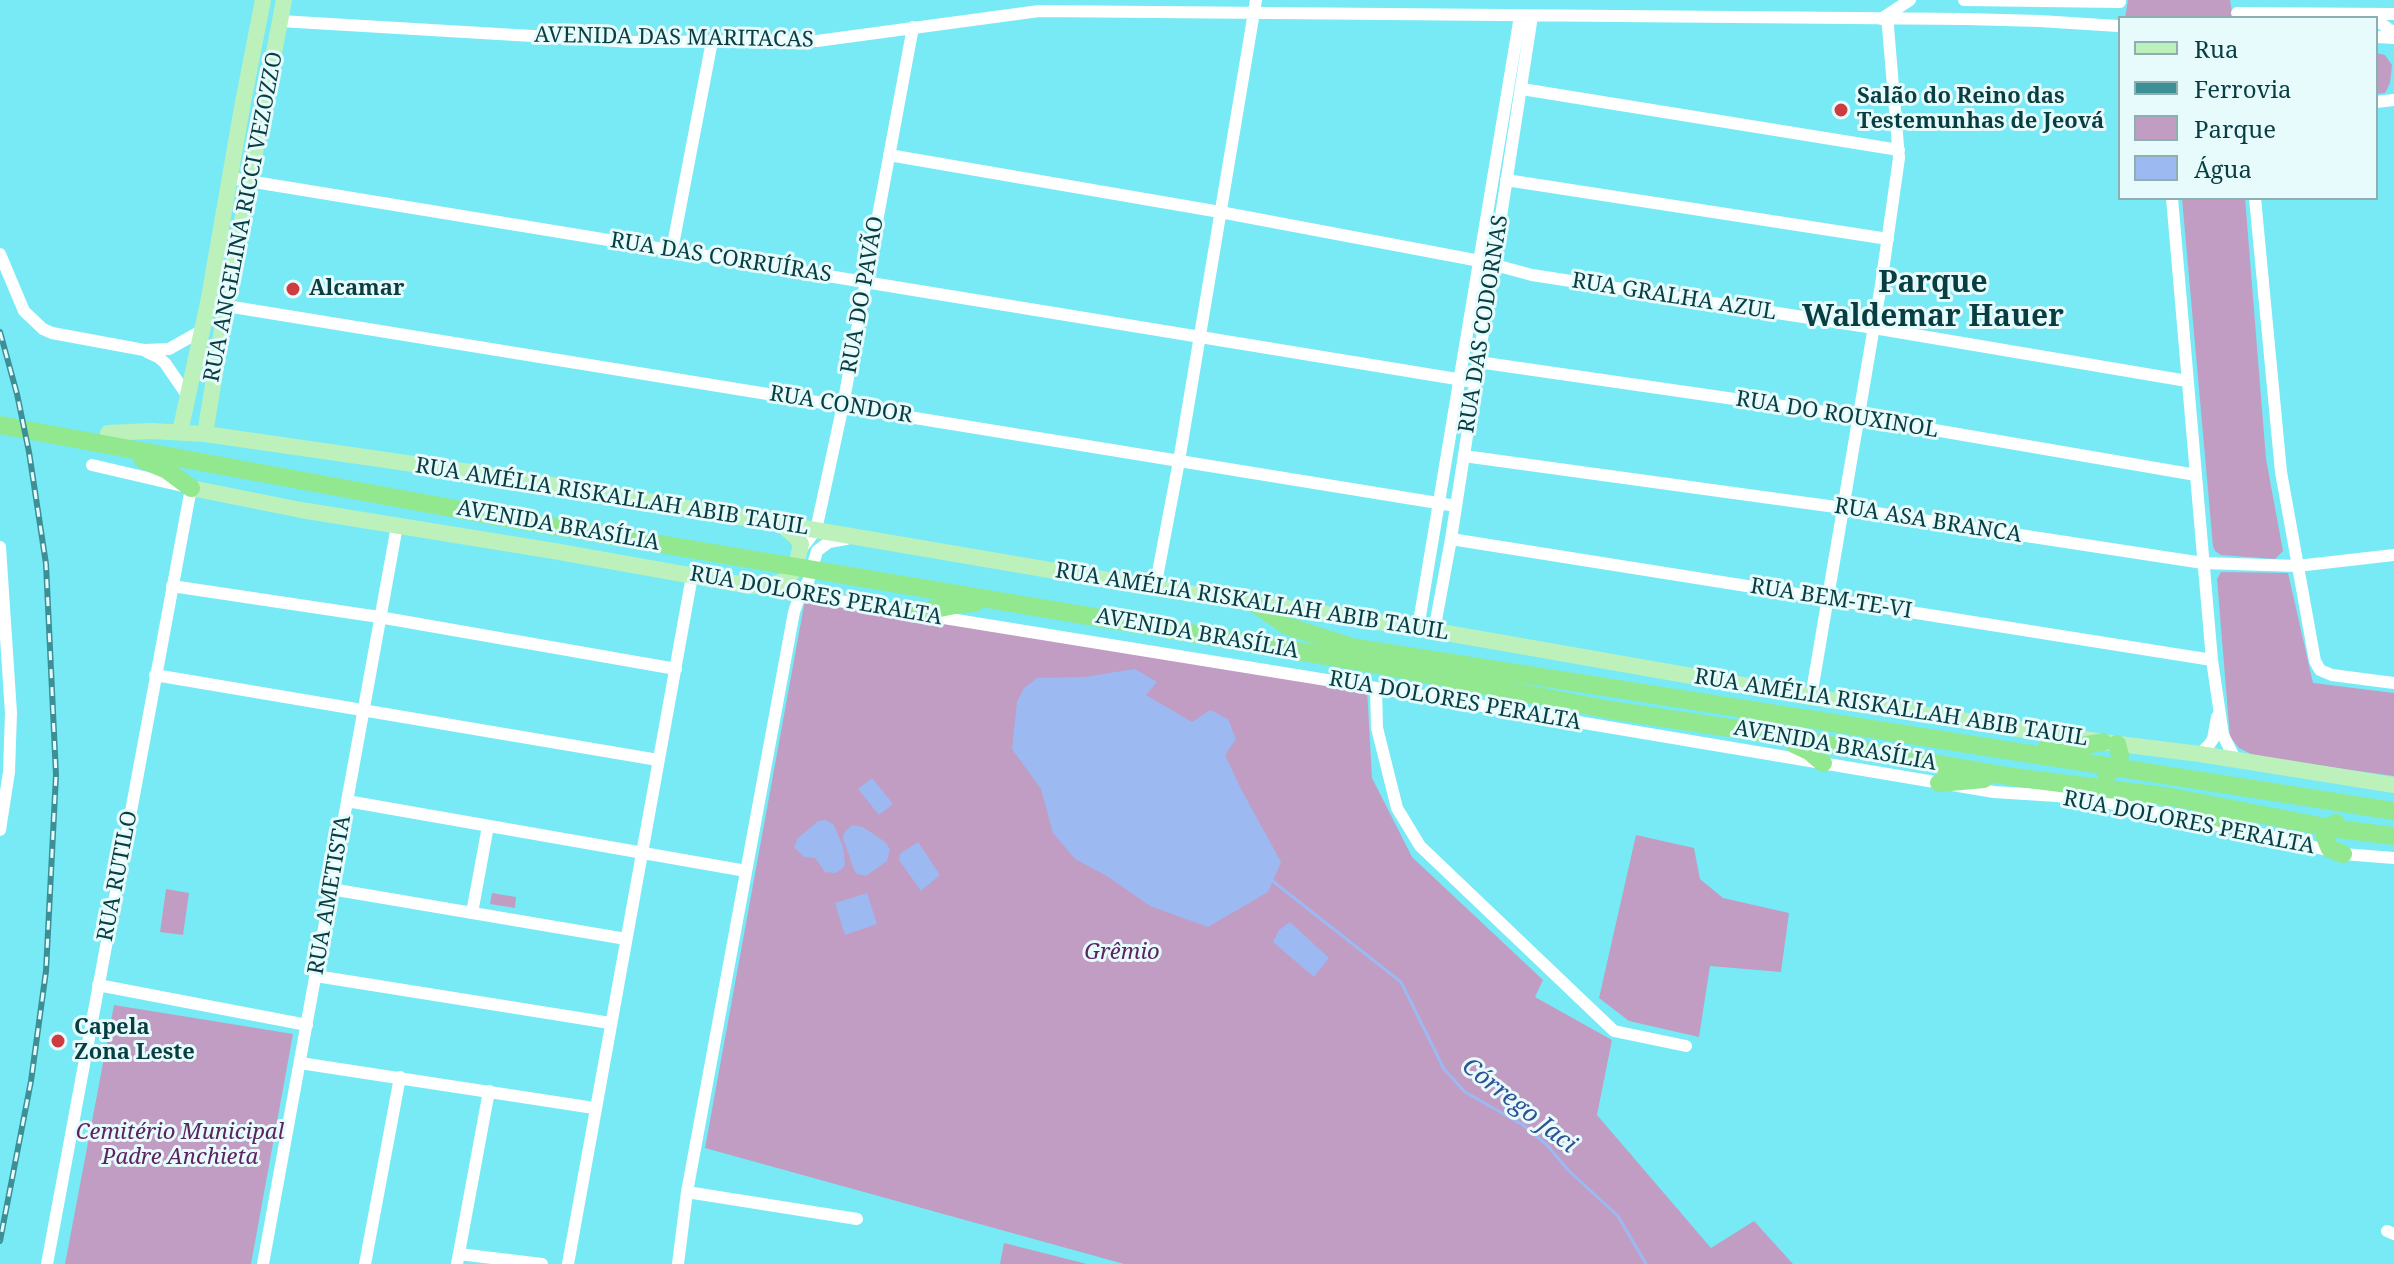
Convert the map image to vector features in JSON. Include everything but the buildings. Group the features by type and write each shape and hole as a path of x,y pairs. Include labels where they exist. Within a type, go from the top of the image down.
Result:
{"highway":[{"name":"AVENIDA BRASÍLIA","path":"0,413 108,439 490,515 1961,744 2114,752 2212,784 2394,811"},
{"name":"AVENIDA BRASÍLIA","path":"0,425 108,439"},
{"path":"108,439 167,470 191,488"},
{"name":"AVENIDA BRASÍLIA","path":"805,562 1025,605 1368,663 1610,710 1757,732 2013,777 2171,797 2330,828 2394,836"},
{"path":"915,613 960,604 1025,605"},
{"path":"1257,605 1287,626 1355,648"},
{"path":"1757,732 1798,745 1823,763"},
{"path":"1961,744 2114,752 2104,775 2044,780"},
{"path":"1939,783 2013,777"},
{"path":"2171,797 2249,830"},
{"path":"2343,854 2327,845 2325,837 2330,828 2350,818 2394,818"}],"main road":[{"name":"RUA ANGELINA RICCI VEZOZZO","path":"180,432 208,303 263,0"},
{"name":"RUA ANGELINA RICCI VEZOZZO","path":"205,434 226,305 284,0"},
{"name":"RUA AMÉLIA RISKALLAH ABIB TAUIL","path":"108,439 180,432 205,434 511,478 1257,605 1426,630 2114,752 2200,754 2394,785"},
{"name":"RUA DOLORES PERALTA","path":"191,488 750,586"},
{"path":"750,586 784,581 805,562 799,540 783,526"}],"street":[{"path":"1811,697 1874,328 1899,150 1885,17 1910,0"},
{"path":"1964,0 2120,1"},
{"path":"2031,1 2031,20"},
{"name":"AVENIDA DAS MARITACAS","path":"280,21 633,42 817,41 913,27 1021,6 1254,7 1526,16 2031,20 2118,29"},
{"path":"1155,588 1254,7"},
{"path":"2236,10 2339,16"},
{"name":"RUA DAS CODORNAS","path":"1426,630 1438,504 1465,342 1512,152 1522,89 1526,16"},
{"name":"RUA DAS CODORNAS","path":"1426,630 1451,539 1478,362 1496,150 1526,16"},
{"name":"RUA DO PAVÃO","path":"678,1264 687,1192 794,612 816,530 843,405 913,27"},
{"path":"672,250 712,41"},
{"path":"1522,89 1899,150"},
{"path":"1496,150 1512,152"},
{"name":"RUA GRALHA AZUL","path":"889,155 1220,212 1486,263 1532,275 2187,381"},
{"name":"RUA DAS CORRUÍRAS","path":"230,178 1475,382"},
{"path":"1506,180 1888,239"},
{"path":"2172,200 2212,660 2223,735 2235,759"},
{"path":"2255,200 2281,472 2315,661 2320,670 2332,675 2394,683"},
{"path":"0,254 24,311 43,329 52,333 144,350 169,349 201,331"},
{"name":"RUA CONDOR","path":"208,303 1456,506"},
{"path":"1465,342 1480,344"},
{"path":"144,350 165,363 187,395"},
{"name":"RUA DO ROUXINOL","path":"1478,362 1859,417 2196,475"},
{"name":"RUA ASA BRANCA","path":"1464,456 1843,508 2203,563 2297,566 2394,555"},
{"name":"RUA DOLORES PERALTA","path":"92,465 191,488"},
{"name":"RUA RUTILO","path":"47,1264 191,488"},
{"name":"RUA AMETISTA","path":"263,1264 397,526"},
{"path":"833,599 819,592 805,562 829,542 861,538"},
{"name":"RUA BEM-TE-VI","path":"1451,539 2212,660"},
{"path":"0,547 3,660 11,713 9,772 0,830"},
{"path":"568,1264 692,576"},
{"path":"172,586 379,617 676,669"},
{"name":"RUA DOLORES PERALTA","path":"750,586 1994,792 2105,802 2249,830 2343,854 2394,858"},
{"path":"155,675 658,760"},
{"path":"1376,688 1377,728 1397,808 1420,846 1614,1031 1686,1046"},
{"path":"2200,754 2213,739 2218,710"},
{"path":"347,801 746,871"},
{"path":"472,913 488,826"},
{"path":"331,889 626,939"},
{"path":"316,976 610,1023"},
{"path":"98,985 307,1025"},
{"path":"300,1063 594,1108"},
{"path":"365,1264 400,1077"},
{"path":"489,1091 458,1259 542,1264"},
{"path":"687,1192 857,1219"}],"green space":[{"path":"2128,0 2230,0 2233,16 2125,16"},
{"path":"2378,53 2385,55 2392,65 2390,83 2385,93 2378,94"},
{"path":"2182,200 2245,200 2266,459 2283,551 2275,559 2221,555 2213,546"},
{"path":"2221,572 2288,573 2313,683 2394,693 2394,776 2257,757 2239,748 2230,737 2217,579"},
{"name":"Grêmio","path":"805,600 1367,689 1372,778 1412,857 1543,980 1535,997 1612,1040 1597,1115 1711,1248 1754,1221 1793,1264 1124,1264 705,1148"},
{"path":"1636,835 1694,848 1700,879 1723,898 1789,913 1781,972 1710,966 1699,1037 1629,1021 1599,998"},
{"path":"166,889 189,893 183,935 160,932"},
{"path":"492,893 516,897 515,908 490,904"},
{"name":"Cemitério Municipal Padre Anchieta","path":"114,1005 293,1034 251,1264 65,1264"},
{"path":"1004,1243 1087,1264 1000,1264"}],"water":[{"path":"1135,669 1157,682 1146,695 1192,722 1210,710 1228,719 1236,739 1225,755 1281,862 1268,892 1208,927 1150,906 1107,876 1075,859 1053,833 1041,789 1012,749 1017,702 1024,688 1037,678 1084,677"},
{"path":"872,778 893,804 879,815 858,789"},
{"path":"826,820 834,825 843,847 845,864 836,873 825,872 815,858 804,857 794,847 798,838 818,821"},
{"path":"852,825 863,827 890,849 887,861 866,876 854,870 843,838"},
{"path":"918,842 940,875 921,891 899,860 900,854"},
{"path":"867,893 877,924 845,935 835,903"},
{"path":"1290,922 1329,958 1314,977 1273,942 1279,930"}],"waterway":[{"name":"Córrego Jaci","path":"1270,879 1401,982 1444,1069 1465,1092 1523,1125 1547,1145 1568,1170 1618,1216 1646,1264"}],"railway":[{"path":"0,332 29,452 46,564 56,775 46,971 31,1081 0,1241"}],"place":[{"name":"Salão do Reino das Testemunhas de Jeová","path":"1841,110"},
{"name":"Alcamar","path":"293,289"},
{"name":"Capela Zona Leste","path":"58,1041"}],"district":[{"name":"Parque Waldemar Hauer","path":"1933,300"}]}
